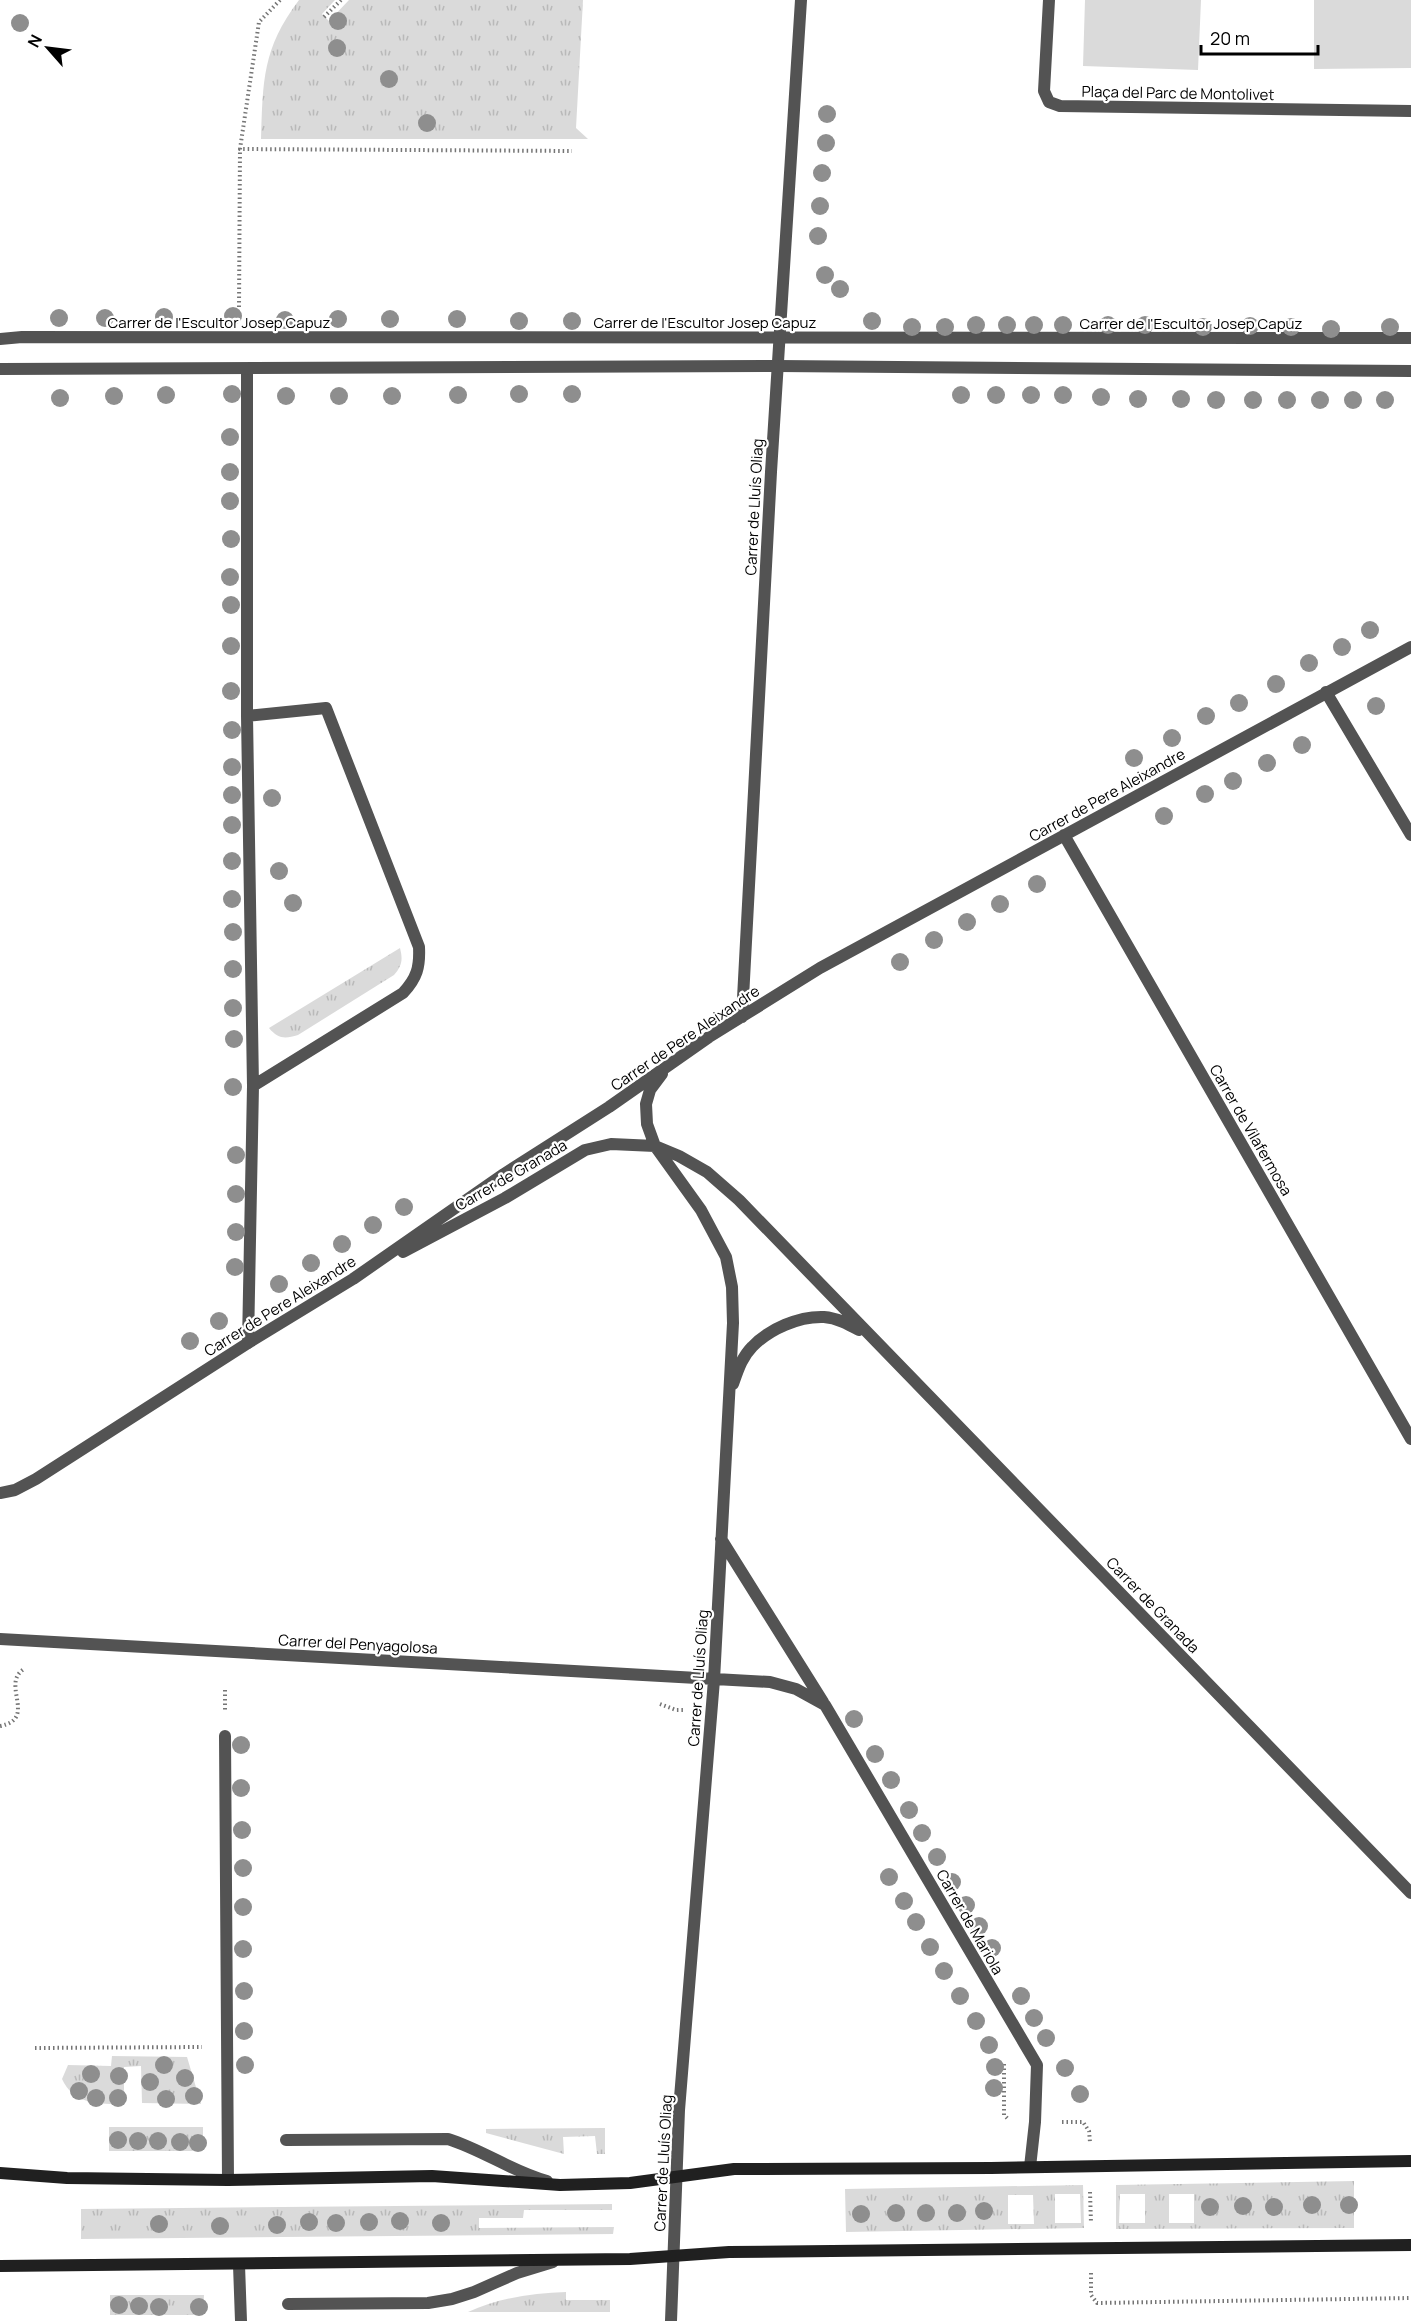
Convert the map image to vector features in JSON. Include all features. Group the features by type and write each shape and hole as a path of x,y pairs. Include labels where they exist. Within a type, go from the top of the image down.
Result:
{"main road":[{"path":"0,2173 67,2178 228,2180 432,2175 560,2185 630,2183 734,2169 1411,2161"},
{"path":"0,2266 630,2259 729,2252 1411,2245"}],"street":[{"name":"Carrer de Lluís Oliag","path":"742,1017 801,0"},
{"name":"Plaça del Parc de Montolivet","path":"1049,0 1044,91 1049,102 1060,106 1411,111"},
{"name":"Carrer de l'Escultor Josep Capuz","path":"0,339 22,337 1411,338"},
{"path":"0,369 778,366 1411,371"},
{"path":"248,369 247,716 253,1086 248,1343"},
{"name":"Carrer de Pere Aleixandre","path":"0,1492 15,1490 36,1479 248,1343 353,1279 504,1174 820,968 1411,647"},
{"path":"1326,692 1411,835"},
{"path":"247,716 326,708 419,947 420,966 414,981 403,993 253,1086"},
{"name":"Carrer de Vilafermosa","path":"1064,835 1411,1439"},
{"name":"Carrer de Lluís Oliag","path":"668,1066 650,1090 646,1104 647,1124 655,1146 701,1210 726,1257 732,1287 733,1323 714,1680 679,2110 671,2321"},
{"name":"Carrer de Granada","path":"353,1279 505,1198 585,1150 610,1144 655,1146 707,1172 727,1188 1411,1893"},
{"name":"Carrer de Granada","path":"728,1400 740,1364 752,1347 772,1330 797,1321 824,1317 844,1322 873,1339"},
{"name":"Carrer de Mariola","path":"721,1538 825,1705 1037,2065 1035,2122 1030,2167"},
{"name":"Carrer del Penyagolosa","path":"0,1639 714,1680"},
{"path":"714,1680 770,1682 796,1689 825,1705"},
{"path":"225,1736 228,2180"},
{"path":"286,2140 448,2139 465,2144 534,2178 560,2185"},
{"path":"288,2304 428,2303 474,2292 527,2270 562,2260"},
{"path":"239,2265 241,2321"}],"path":[{"path":"239,307 240,149 259,22 280,0"},
{"path":"324,17 341,0"},
{"path":"240,149 572,151"},
{"path":"0,1726 11,1723 15,1718 16,1701 11,1683 14,1676 30,1667"},
{"path":"660,1704 676,1710"},
{"path":"35,2048 227,2046"},
{"path":"1003,2058 1004,2115 1014,2121"},
{"path":"1058,2122 1083,2122 1087,2125 1090,2149"},
{"path":"1090,2183 1091,2231"},
{"path":"1092,2265 1090,2295 1097,2303 1411,2298"}],"green space":[{"path":"299,0 335,0 322,14 329,21 349,0 583,0 576,128 588,139 261,139 264,82 271,50"},
{"path":"1085,0 1201,0 1198,70 1083,66"},
{"path":"1314,0 1411,0 1411,68 1314,69"},
{"path":"400,948 401,963 394,975 298,1035 282,1037 269,1028"},
{"path":"112,2056 187,2057 201,2104 142,2103 141,2066 124,2067 124,2104 88,2101 73,2094 67,2088 62,2079 68,2065 111,2066"},
{"path":"109,2127 203,2127 203,2151 109,2151"},
{"path":"605,2128 605,2154 597,2154 595,2136 563,2137 564,2154 486,2133 486,2129"},
{"path":"1354,2181 1354,2228 1116,2229 1116,2185","holes":["1120,2194 1145,2194 1145,2223 1119,2223","1169,2194 1194,2194 1194,2223 1169,2223"]},
{"path":"1083,2185 1084,2228 846,2232 845,2189","holes":["1055,2194 1080,2194 1081,2223 1055,2223","1008,2195 1033,2195 1034,2224 1008,2224"]},
{"path":"612,2204 612,2210 524,2210 523,2218 479,2218 479,2228 614,2227 613,2234 81,2239 81,2209"},
{"path":"566,2292 566,2300 610,2300 610,2312 468,2312 516,2297"},
{"path":"110,2295 204,2295 203,2315 110,2315"}]}
